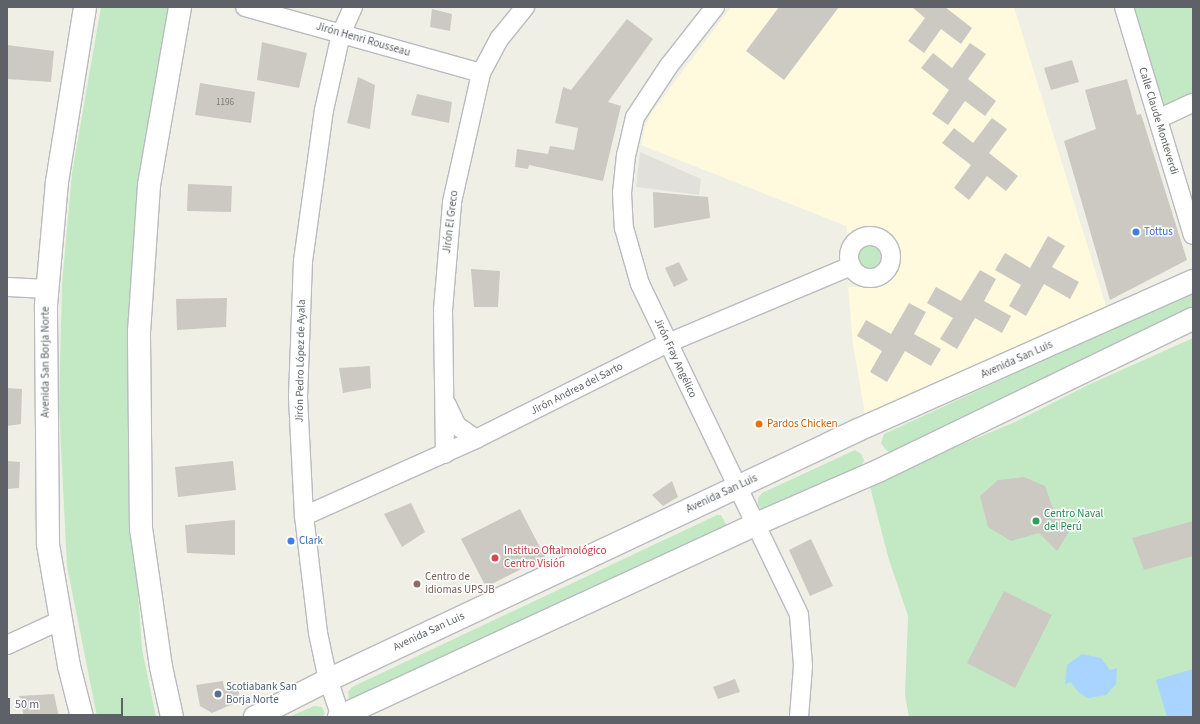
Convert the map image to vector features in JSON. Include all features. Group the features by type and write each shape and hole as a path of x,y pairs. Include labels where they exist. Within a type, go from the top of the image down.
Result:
{"main road":[{"name":"Avenida San Borja Norte","path":"82,717 61,620 48,544 47,289 57,182 85,7"},
{"path":"169,711 161,667 141,529 139,332 149,185 180,7"},
{"name":"Avenida San Luis","path":"255,717 328,680 858,430 1193,281"},
{"path":"341,717 754,525 878,471 1193,319"}],"street":[{"name":"Jirón Henri Rousseau","path":"245,7 481,73"},
{"name":"Jirón Pedro López de Ayala","path":"341,717 328,680 318,633 304,516 298,397 303,261 324,110 340,34 353,7"},
{"name":"Jirón El Greco","path":"445,454 443,397 443,310 452,209 481,73 500,38 525,7"},
{"name":"Jirón Fray Angélico","path":"715,7 668,67 635,117 626,155 622,193 624,228 640,284 736,488 799,615 803,666 799,717"},
{"name":"Calle Claude Monteverdi","path":"1124,7 1193,235"},
{"path":"1158,119 1193,103"},
{"name":"Jirón Andrea del Sarto","path":"304,516 445,454 668,343 851,266"},
{"path":"7,287 47,289"},
{"path":"443,397 457,426 476,439"},
{"path":"7,645 61,620"}],"shaded area":[{"path":"731,7 1014,7 1106,306 866,419 853,345 848,287 873,287 894,276 899,263 894,239 884,232 871,229 848,235 846,226 641,145 645,127 652,112"},
{"path":"640,152 701,179 699,195 636,187"}],"green space":[{"path":"101,7 173,7 132,306 128,448 142,649 156,717 97,717 67,566 59,408 62,284 72,173"},
{"path":"1132,7 1193,7 1193,95 1165,108"},
{"path":"866,246 874,246 881,253 881,261 874,268 866,268 859,261 859,253"},
{"path":"1193,291 1193,313 894,454 886,450 881,443 884,434"},
{"name":"Centro Naval del Perú","path":"1193,338 1193,717 909,717 905,695 908,616 889,560 869,483 1015,422 1088,385"},
{"path":"855,450 861,454 864,460 860,470 763,510 758,506 758,498 762,493"},
{"path":"717,515 721,515 727,526 356,703 349,699 348,692 352,687"},
{"path":"314,706 322,707 325,714 322,717 289,717"}],"water":[{"path":"1082,654 1101,658 1110,670 1117,668 1116,684 1106,695 1088,698 1078,692 1071,682 1065,684 1067,665"},
{"path":"1193,669 1193,717 1167,717 1156,680"}],"building":[{"path":"779,7 839,7 784,80 746,51"},
{"path":"912,7 945,7 972,28 961,44 941,29 924,53 908,41 925,18"},
{"path":"432,9 452,14 450,31 430,27"},
{"path":"627,19 653,39 608,102 621,106 603,181 529,165 528,169 515,167 517,149 548,154 550,146 574,150 578,128 555,123 563,87 571,90"},
{"path":"262,42 307,53 299,88 257,80"},
{"path":"970,43 986,54 968,79 996,101 985,116 965,101 948,125 932,114 949,90 921,68 933,53 952,68"},
{"path":"7,45 54,51 51,82 7,79"},
{"path":"1072,60 1079,82 1051,90 1044,68"},
{"path":"358,77 375,85 370,129 347,123"},
{"path":"1127,79 1137,115 1141,114 1187,260 1110,300 1064,141 1096,129 1085,90"},
{"path":"200,83 255,92 251,123 195,115"},
{"path":"417,94 452,102 449,123 411,115"},
{"path":"992,118 1007,129 989,153 1018,176 1006,191 987,176 969,200 954,188 971,165 942,143 954,128 973,143"},
{"path":"188,184 232,186 231,212 187,211"},
{"path":"653,192 708,197 710,218 654,228"},
{"path":"1048,236 1065,246 1052,267 1079,282 1070,299 1044,284 1026,316 1009,306 1021,285 995,270 1005,253 1030,268"},
{"path":"679,262 688,280 674,287 665,268"},
{"path":"471,269 500,271 498,307 474,307"},
{"path":"980,270 996,279 984,301 1011,316 1002,333 975,318 957,349 940,339 953,318 927,303 936,287 961,301"},
{"path":"227,298 226,327 177,330 176,299"},
{"path":"909,303 926,312 914,334 941,349 931,366 905,351 887,382 870,372 882,351 857,336 866,320 891,334"},
{"path":"370,366 371,388 343,393 339,368"},
{"path":"7,388 22,389 21,424 7,426"},
{"path":"7,461 20,462 19,488 7,489"},
{"path":"233,461 236,490 178,497 175,467"},
{"path":"1024,477 1045,486 1056,517 1072,527 1057,551 1039,533 1011,541 988,527 980,496 998,480"},
{"path":"672,481 678,497 663,506 652,495"},
{"path":"411,503 425,532 402,547 384,514"},
{"path":"520,509 545,557 486,587 461,539"},
{"path":"235,520 235,555 187,553 185,525"},
{"path":"1193,521 1193,556 1144,570 1132,538"},
{"path":"811,539 833,586 810,596 789,550"},
{"path":"1004,591 1052,615 1015,688 967,663"},
{"path":"735,679 740,692 718,699 713,687"},
{"name":"Scotiabank San Borja Norte","path":"223,681 224,688 238,685 240,701 212,713 200,706 196,685"},
{"path":"54,694 59,717 24,717 19,696"}],"place":[{"name":"Tottus","path":"1136,232"},
{"name":"Pardos Chicken","path":"759,424"},
{"name":"Centro Naval del Perú","path":"1036,521"},
{"name":"Clark","path":"291,541"},
{"name":"Instituo Oftalmológico Centro Visión","path":"495,558"},
{"name":"Centro de idiomas UPSJB","path":"417,584"},
{"name":"Scotiabank San Borja Norte","path":"218,694"}]}
